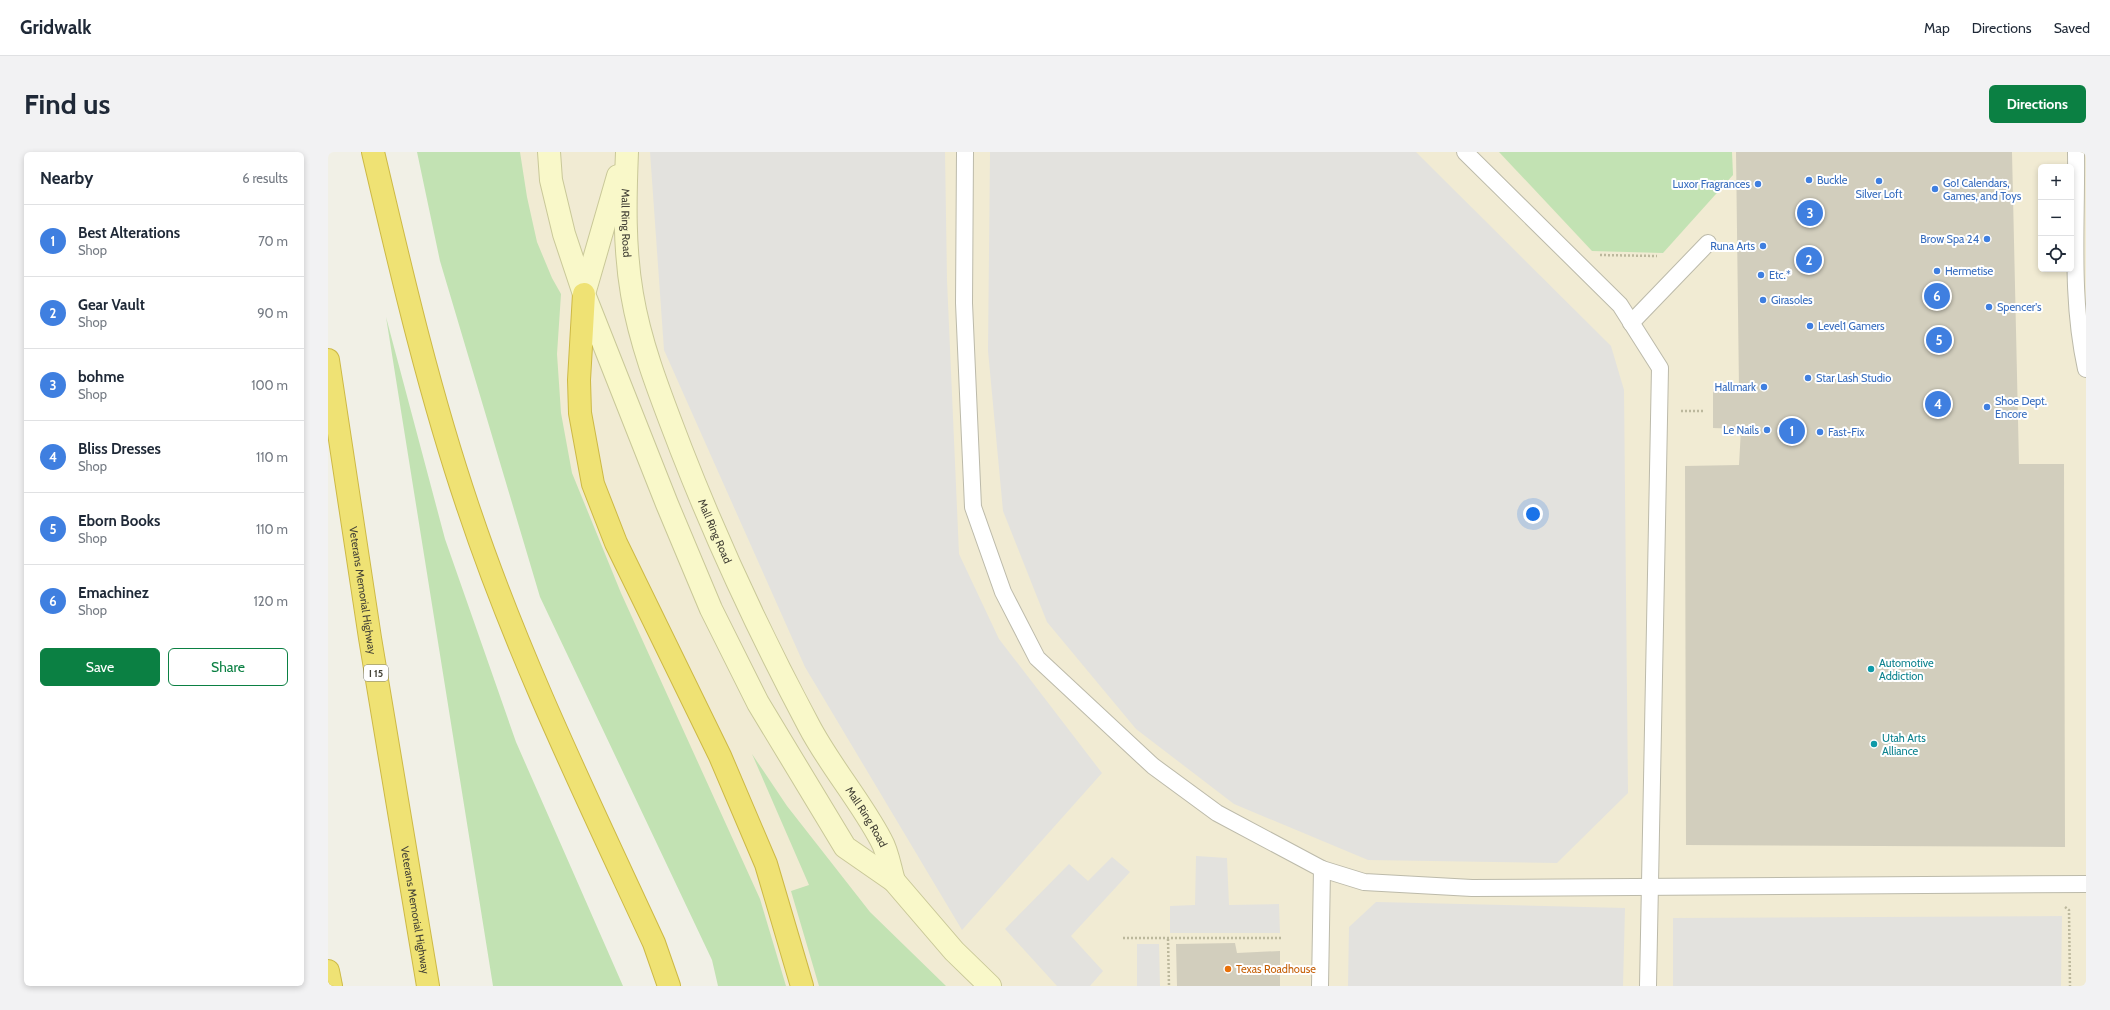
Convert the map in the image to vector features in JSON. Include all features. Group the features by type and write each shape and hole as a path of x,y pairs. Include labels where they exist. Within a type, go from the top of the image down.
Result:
{"highway":[{"path":"373,152 405,285 441,417 468,508 502,598 538,686 654,943 669,986"},
{"path":"584,294 579,380 580,414 593,484 616,543 720,756 766,864 802,986"},
{"name":"Veterans Memorial Highway","path":"328,360 372,646 428,986"},
{"path":"654,943 682,986"},
{"path":"328,971 331,986"}],"street":[{"name":"Mall Ring Road","path":"548,152 551,180 564,234 584,294 667,504 708,602 758,703 845,846 894,881 954,952 990,986"},
{"name":"Mall Ring Road","path":"584,294 626,152"},
{"name":"Mall Ring Road","path":"626,152 625,215 627,253 632,296 645,350 663,403 706,512 754,620 810,729 882,841 894,881"}],"lane":[{"path":"965,152 964,303 973,507 1003,592 1037,658 1153,766 1217,813 1322,869 1364,882 1472,888 2086,884"},
{"path":"1465,152 1620,305 1660,368 1648,986"},
{"path":"2076,152 2077,205 2074,266 2079,338 2086,369"},
{"path":"1631,323 1708,243"},
{"path":"1320,986 1322,869"}],"path":[{"path":"1676,411 1703,411"},
{"path":"2061,905 2070,910 2070,986"},
{"path":"1123,938 1282,938"},
{"path":"1168,939 1169,986"}],"shaded area":[{"path":"447,152 2086,152 2086,986 777,986 704,874"},
{"path":"650,152 945,152 947,280 959,554 999,639 1102,773 962,930 805,667 664,350"},
{"path":"990,152 1416,152 1611,346 1624,390 1628,793 1557,863 1368,860 1234,804 1136,729 1047,622 1003,511 988,351"},
{"path":"1196,856 1227,858 1229,905 1279,904 1280,933 1170,933 1170,906 1195,905"},
{"path":"1112,857 1130,872 1071,936 1103,971 1090,986 1057,986 1005,929 1069,864 1088,881"},
{"path":"1376,902 1625,908 1623,986 1348,986 1349,927"},
{"path":"2062,916 2061,986 1673,986 1673,918"},
{"path":"1137,944 1159,944 1160,986 1137,986"}],"green space":[{"path":"417,152 520,152 527,197 537,242 552,278 561,294 557,354 561,413 572,473 621,593 760,899 786,986 718,986 712,960 540,597 440,261"},
{"path":"1499,152 1732,152 1733,175 1663,253 1592,251"},
{"path":"386,317 445,539 516,742 623,986 493,986"},
{"path":"752,754 787,806 870,912 946,986 819,986 791,891 809,885"}],"building":[{"path":"1736,152 2012,152 2019,464 2064,464 2065,847 1686,845 1685,466 1739,465 1741,429 1713,428 1713,389 1739,389"},
{"name":"Texas Roadhouse","path":"1235,943 1237,953 1280,951 1280,986 1177,986 1176,944"}],"place":[{"name":"Buckle","path":"1809,180"},
{"name":"Silver Loft","path":"1879,181"},
{"name":"Luxor Fragrances","path":"1758,184"},
{"name":"Go! Calendars, Games, and Toys","path":"1935,189"},
{"name":"bohme","path":"1810,213"},
{"name":"Brow Spa 24","path":"1987,239"},
{"name":"Runa Arts","path":"1763,246"},
{"name":"Gear Vault","path":"1809,260"},
{"name":"Hermetise","path":"1937,271"},
{"name":"Etc.*","path":"1761,275"},
{"name":"Emachinez","path":"1937,296"},
{"name":"Girasoles","path":"1763,300"},
{"name":"Spencer's","path":"1989,307"},
{"name":"Level1 Gamers","path":"1810,326"},
{"name":"Eborn Books","path":"1939,340"},
{"name":"Star Lash Studio","path":"1808,378"},
{"name":"Hallmark","path":"1764,387"},
{"name":"Bliss Dresses","path":"1938,404"},
{"name":"Shoe Dept. Encore","path":"1987,407"},
{"name":"Le Nails","path":"1767,430"},
{"name":"Best Alterations","path":"1792,431"},
{"name":"Fast-Fix","path":"1820,432"},
{"name":"Automotive Addiction","path":"1871,669"},
{"name":"Utah Arts Alliance","path":"1874,744"},
{"name":"Texas Roadhouse","path":"1228,969"}]}
